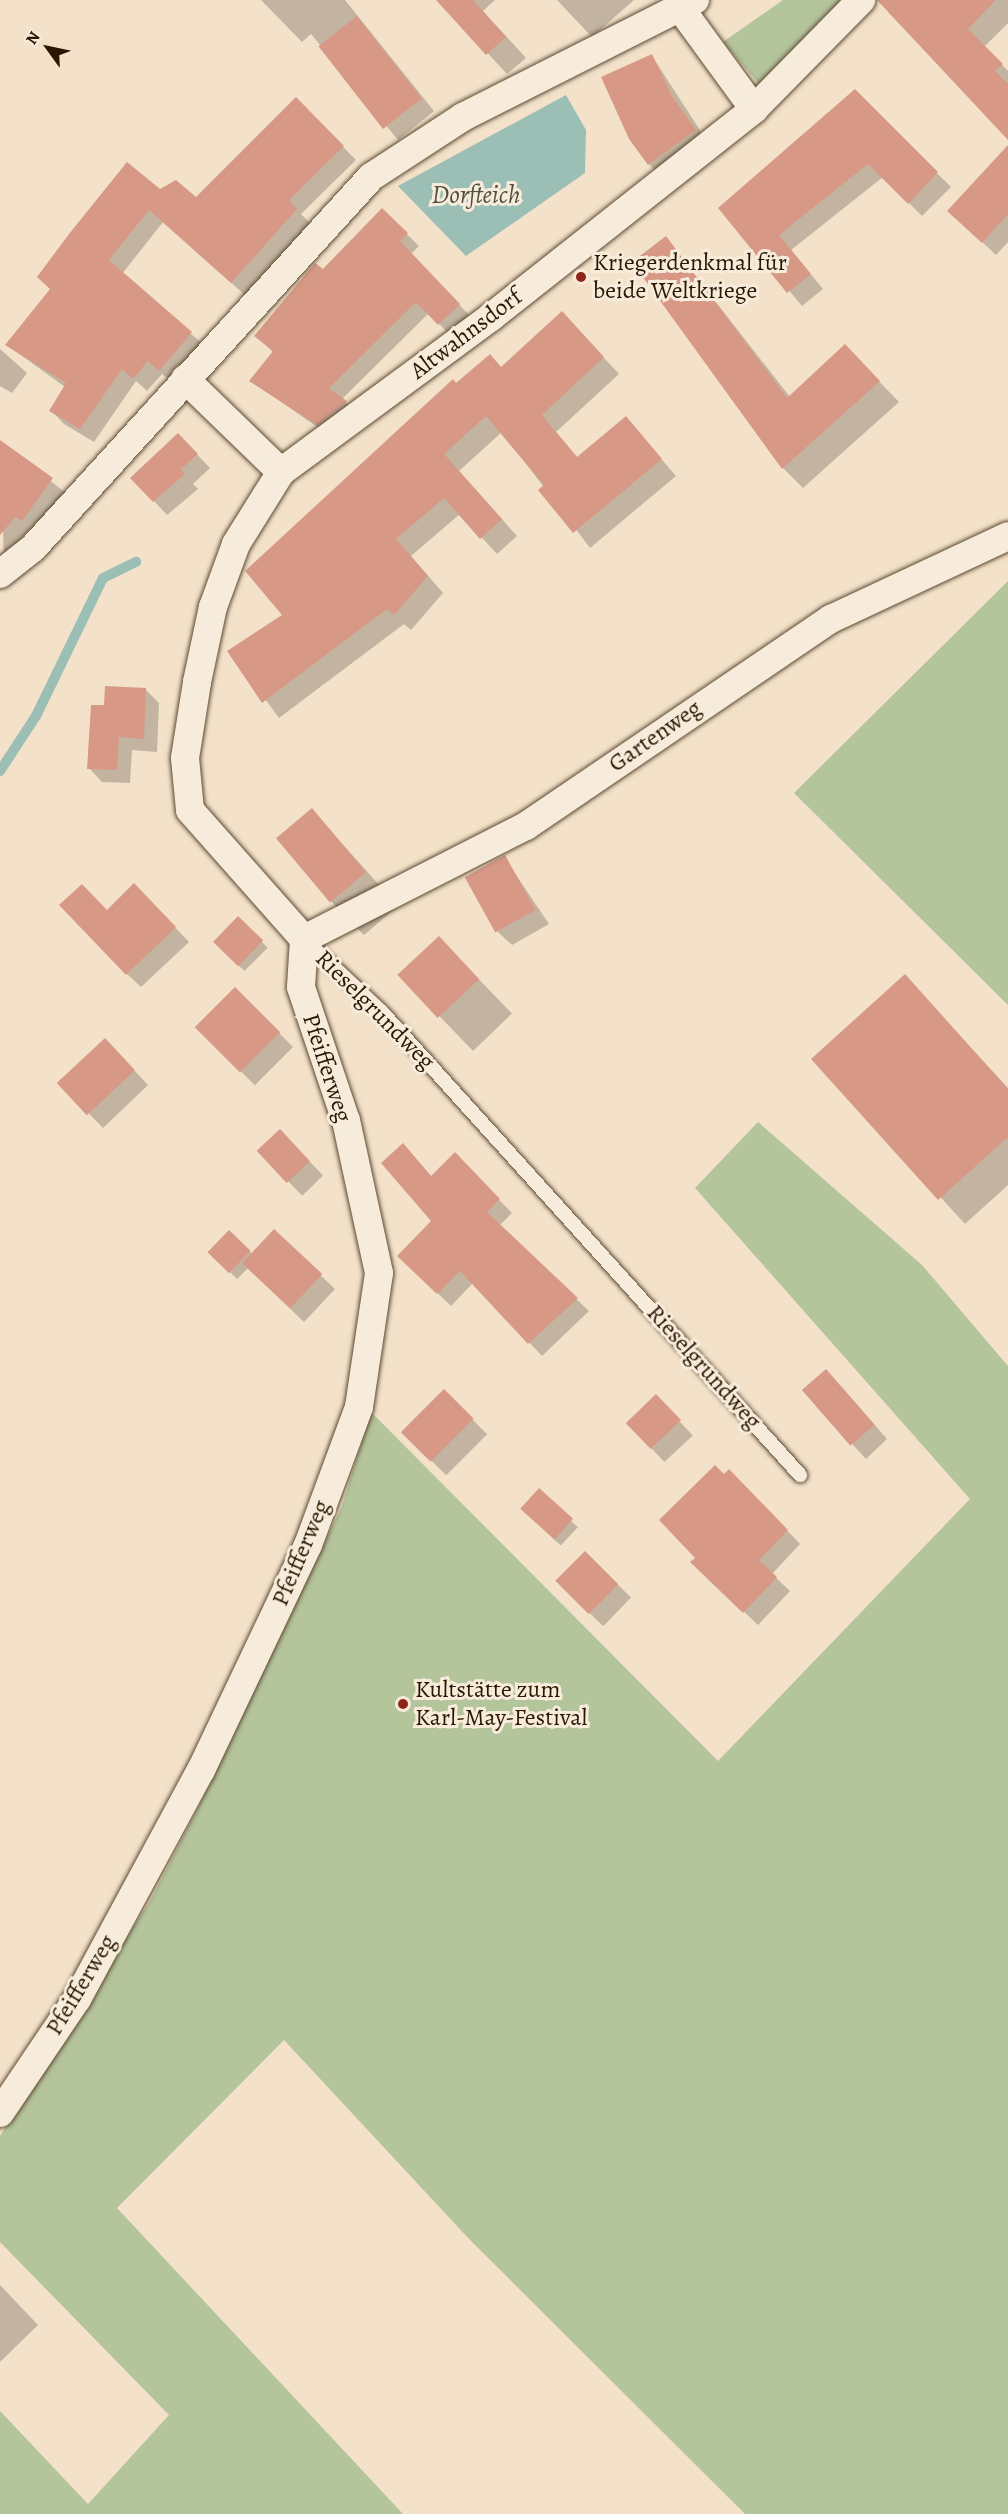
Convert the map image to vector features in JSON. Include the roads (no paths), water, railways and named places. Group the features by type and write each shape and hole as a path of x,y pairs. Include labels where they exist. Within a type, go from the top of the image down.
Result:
{"street":[{"name":"Altwahnsdorf","path":"281,472 491,317 754,109 861,0"},
{"path":"0,574 33,548 371,177 463,117 688,4 754,109"},
{"path":"185,379 281,472"},
{"name":"Rieselgrundweg","path":"281,472 236,544 213,607 185,758 190,810 304,939"},
{"name":"Gartenweg","path":"304,939 526,826 831,620 1008,536"},
{"name":"Pfeifferweg","path":"0,2112 77,1999 201,1770 308,1545 359,1407 379,1273 346,1121 301,987 304,939"}],"lane":[{"name":"Rieselgrundweg","path":"304,939 382,1012 800,1475"}],"water":[{"name":"Dorfteich","path":"566,95 586,130 585,173 466,256 398,186"}],"waterway":[{"path":"0,771 36,716 103,578 136,562"}],"place":[{"name":"Kriegerdenkmal für beide Weltkriege","path":"581,277"},
{"name":"Kultstätte zum Karl-May-Festival","path":"403,1704"}]}
